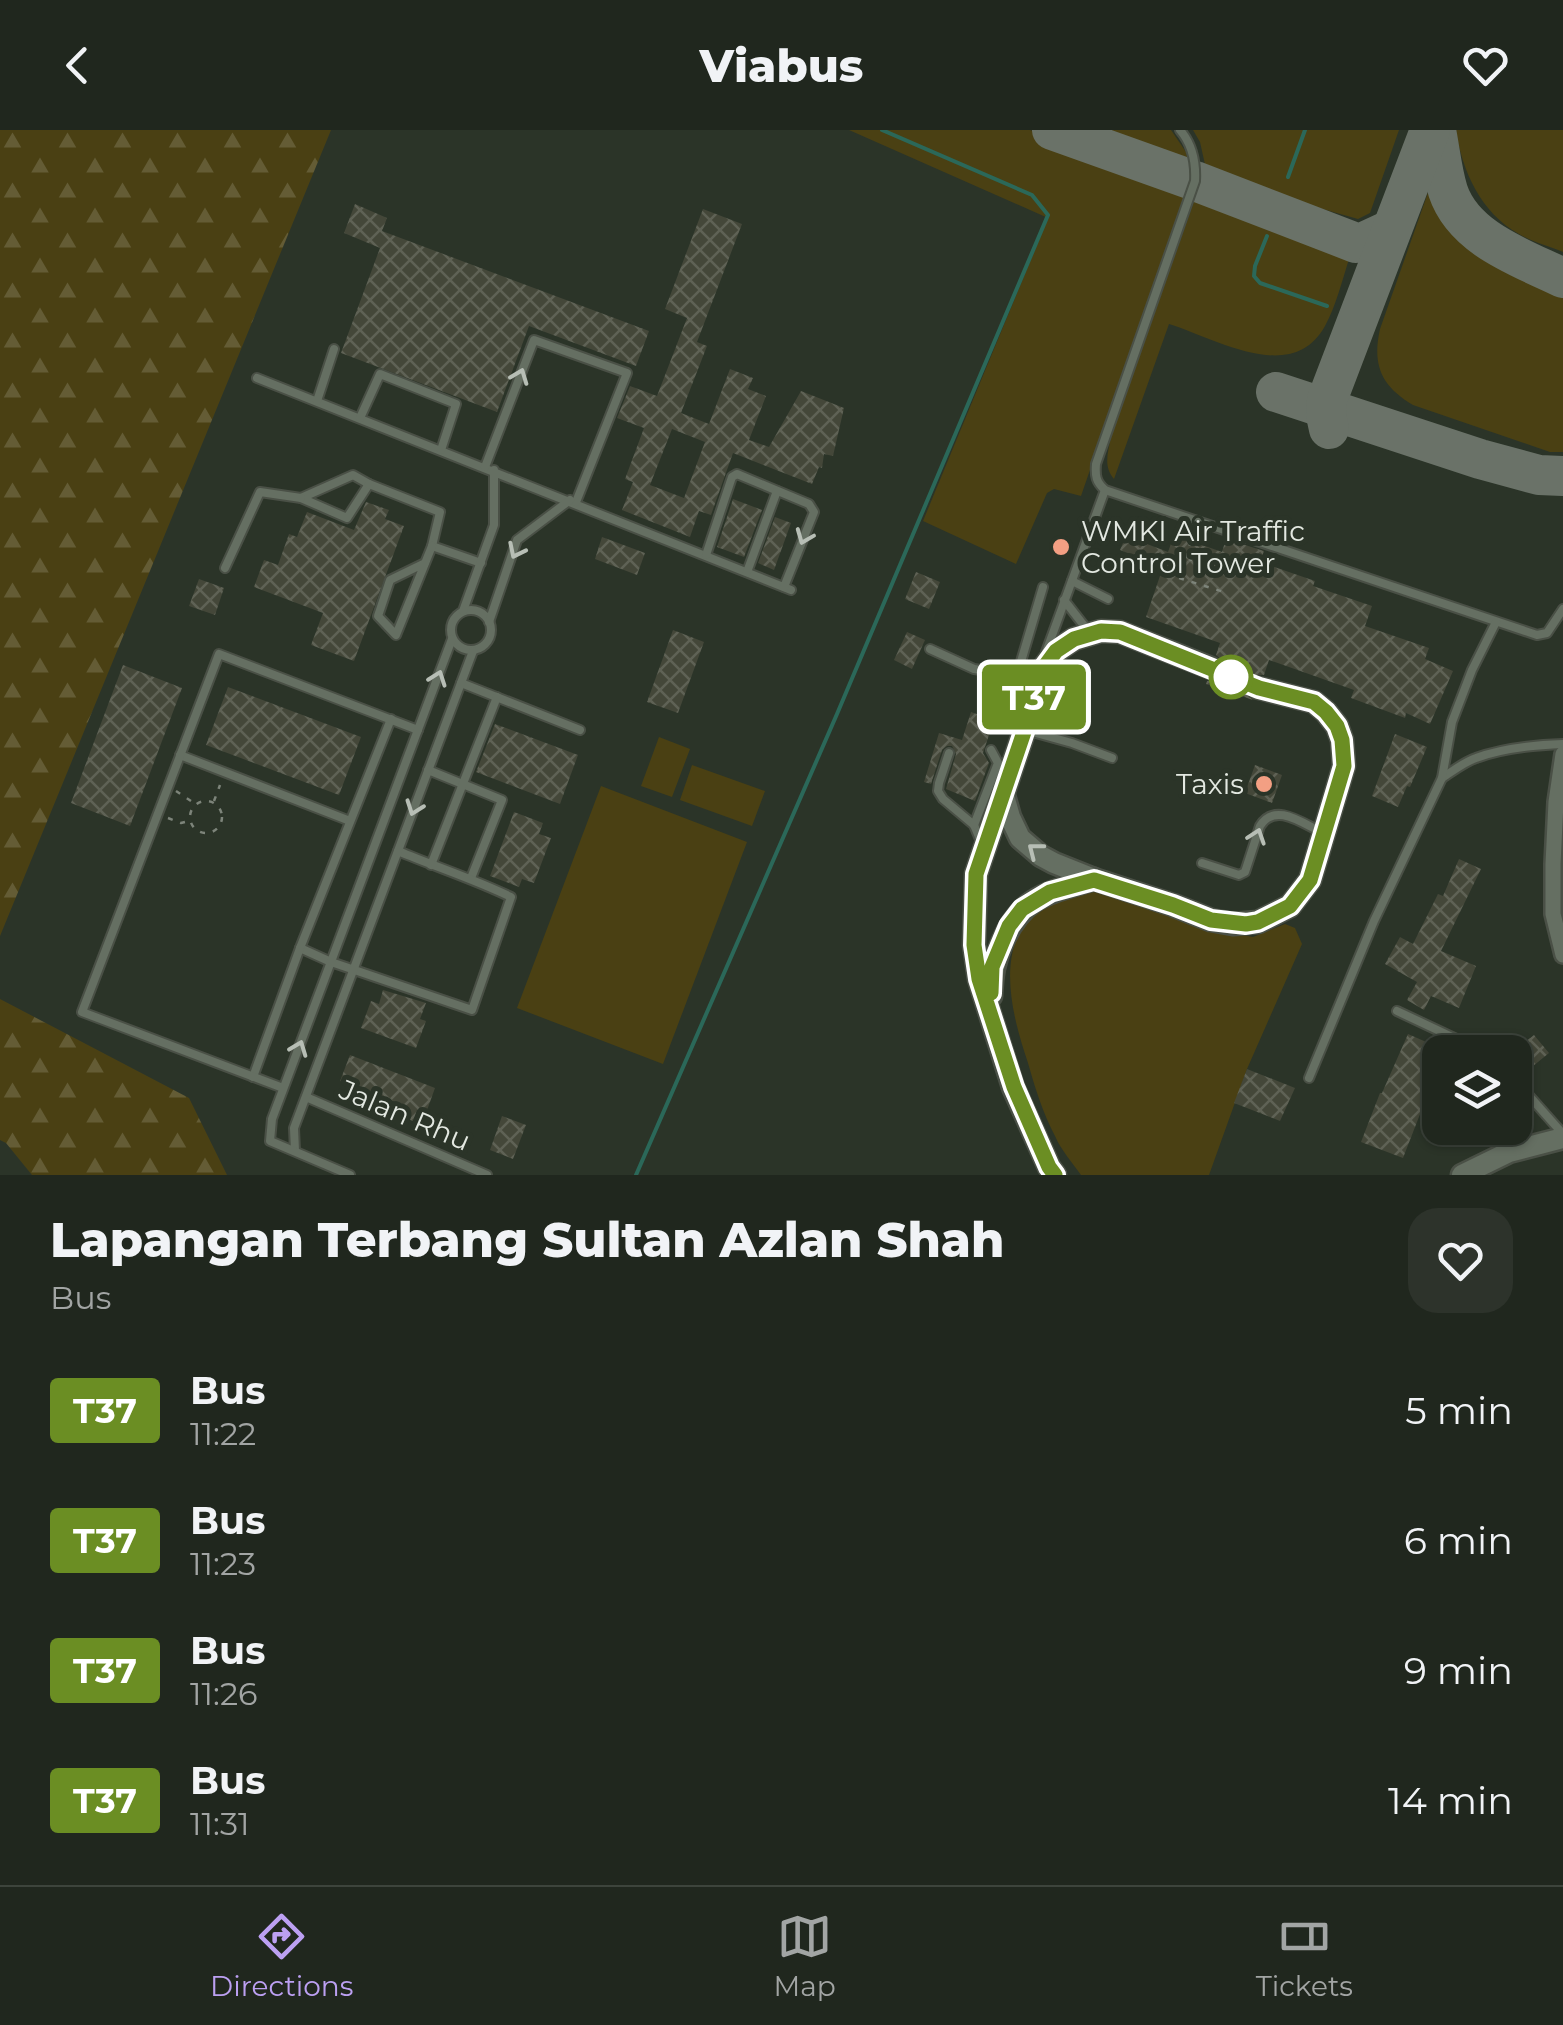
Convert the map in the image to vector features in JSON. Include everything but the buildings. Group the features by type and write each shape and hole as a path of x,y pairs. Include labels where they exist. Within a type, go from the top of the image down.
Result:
{"street":[{"path":"1055,1175 1014,1087 990,1019 974,945 976,874 1025,730 1033,675 1074,639 1090,633 1120,632 1176,653 1209,675"},
{"path":"1004,794 1014,827 1029,847 1054,863 1211,920 1233,924 1258,922 1281,912 1298,898 1310,880 1344,766 1342,740 1326,712 1314,702 1264,692"},
{"path":"1563,754 1556,802 1553,914 1563,955"},
{"path":"990,1019 992,967 1015,916 1050,892 1094,880"},
{"path":"1462,1175 1509,1152 1563,1136"}],"lane":[{"path":"1180,130 1196,167 1195,181 1096,464 1095,476 1106,490 1537,635 1547,633 1563,609"},
{"path":"452,639 461,648 473,651 484,646 517,540 573,501 627,373 534,340 485,466"},
{"path":"318,401 334,349"},
{"path":"360,418 380,374 456,404 441,450"},
{"path":"257,378 788,588 814,512 810,504 737,474 732,477 706,554"},
{"path":"464,611 494,525 494,470"},
{"path":"302,498 353,475 440,512 432,546 425,564 396,635 378,616 390,580 425,564"},
{"path":"225,568 260,492 302,498 347,518 369,484"},
{"path":"1033,675 1106,490"},
{"path":"747,572 777,491"},
{"path":"432,546 480,564"},
{"path":"1072,581 1108,599"},
{"path":"1033,675 1042,586"},
{"path":"1064,600 1090,633"},
{"path":"350,1175 270,1141 272,1119 452,639 450,628 454,618 473,610 489,622"},
{"path":"1309,1078 1374,921 1442,778 1452,722 1496,622"},
{"path":"930,649 974,668 1033,675"},
{"path":"295,1151 294,1128 473,651"},
{"path":"284,1088 82,1012 219,654 418,730"},
{"path":"461,683 580,730"},
{"path":"430,865 497,697"},
{"path":"253,1077 390,719"},
{"path":"1025,730 1112,758"},
{"path":"1442,778 1484,755 1563,744"},
{"path":"974,825 998,763 990,750"},
{"path":"949,753 938,790 943,800 974,825 984,852"},
{"path":"180,756 350,821"},
{"path":"428,770 502,800 470,878"},
{"path":"1202,864 1239,875 1246,872 1263,819 1271,814 1277,813 1324,834"},
{"path":"300,948 472,1010 511,897 398,851"},
{"path":"1397,1012 1447,1035"},
{"name":"Jalan Rhu","path":"306,1097 487,1175"},
{"path":"1532,1100 1563,1136"}],"path":[{"path":"1191,541 1179,578 1224,592"},
{"path":"1176,555 1192,560"},
{"path":"213,802 226,773"},
{"path":"168,788 196,804"},
{"path":"201,801 213,802 222,814 218,827 213,832 199,832 190,820 192,809 201,801"},
{"path":"158,814 181,823 190,820"}],"green space":[{"path":"0,130 331,130 0,936"},
{"path":"849,130 1030,130 1188,186 1081,496 1054,489 1047,493 1016,564 923,521 1048,218"},
{"path":"1090,130 1171,130 1186,152 1189,165"},
{"path":"1193,130 1399,130 1370,213 1358,219 1206,169"},
{"path":"1456,130 1563,130 1563,252 1524,237 1494,215 1475,190"},
{"path":"1430,187 1439,207 1481,254 1563,288 1563,452 1550,452 1413,405 1393,390 1381,373 1377,353 1380,329"},
{"path":"1197,193 1338,244 1349,259 1325,326 1311,344 1293,353 1252,353 1169,324 1114,479 1107,464 1111,437"},
{"path":"659,737 690,749 672,797 641,786"},
{"path":"692,765 765,791 752,826 680,800"},
{"path":"601,786 747,842 663,1064 517,1008"},
{"path":"1102,891 1212,929 1253,937 1285,924 1295,928 1302,944 1247,1069 1209,1175 1081,1175 1060,1146 1043,1109 1015,1016 1010,968 1014,945 1024,925 1040,908 1064,895"},
{"path":"0,999 189,1098 227,1175 32,1175 0,1140"}],"waterway":[{"path":"636,1175 1048,215 1032,195 882,130"},
{"path":"1288,177 1305,130"},
{"path":"1267,236 1254,276 1260,283 1327,306"}],"taxiway":[{"path":"1052,130 1356,243 1390,230"},
{"path":"1329,429 1327,400 1430,130"},
{"path":"1436,130 1448,191 1467,222 1496,245 1563,278"},
{"path":"1276,392 1480,459 1539,475 1563,476"}],"tunnel":[{"path":"1211,668 1259,688"}],"bus line":[{"name":"T37","path":"991,993 992,967 1009,926 1015,916 1050,892 1094,880 1233,924 1258,922 1290,906 1310,880 1342,778 1342,740 1326,712 1314,702 1259,688 1120,632 1101,631 1074,639 1056,651 1045,666 976,874 974,945 990,1019 1014,1087 1055,1175"}],"place":[{"name":"WMKI Air Traffic Control Tower","path":"1061,547"},
{"name":"Taxis","path":"1264,784"}]}
